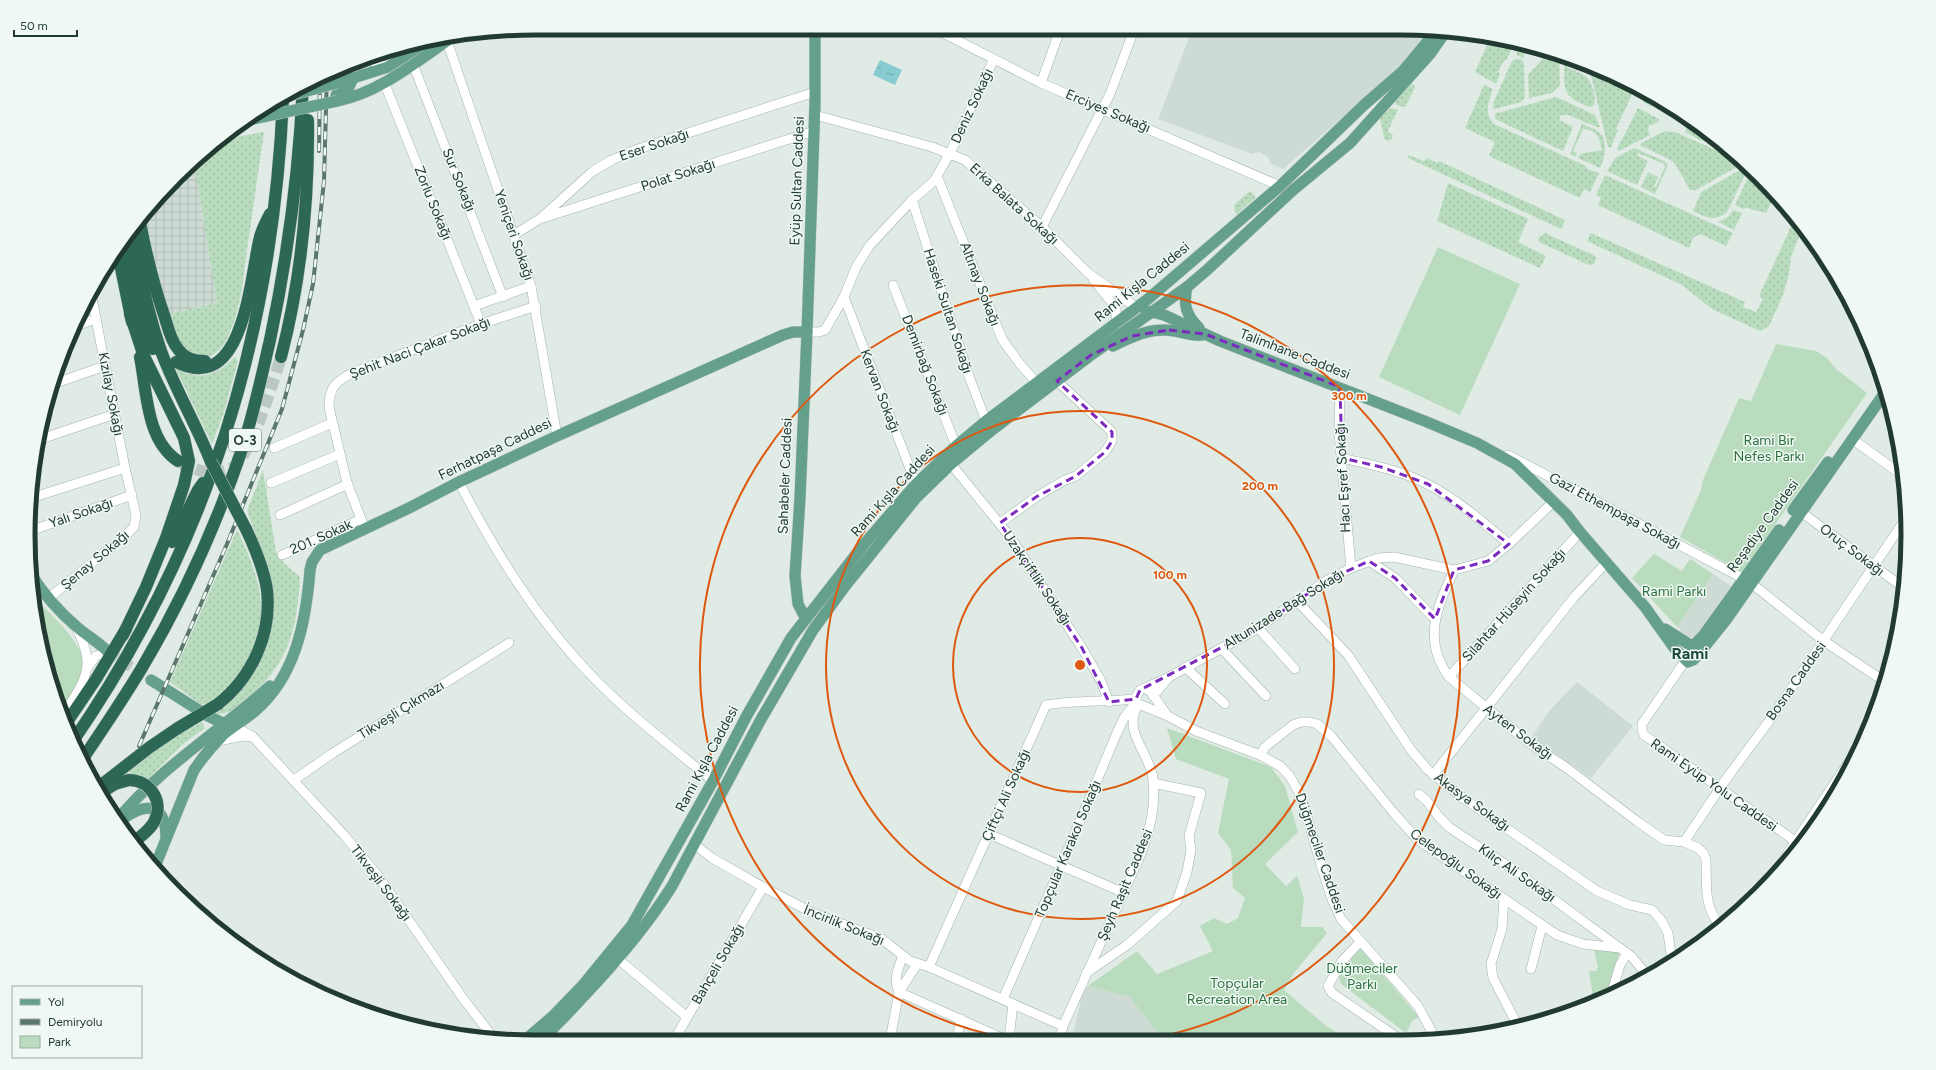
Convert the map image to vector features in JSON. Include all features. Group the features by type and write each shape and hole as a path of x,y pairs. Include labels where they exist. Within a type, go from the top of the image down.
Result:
{"highway":[{"path":"281,357 290,322 306,215 309,166 307,91"},
{"name":"O-3","path":"86,754 126,694 163,630 209,532 240,455 263,370 287,250 299,152 303,93"},
{"name":"O-3","path":"77,734 129,652 164,586 233,412 264,284 274,208 282,104"},
{"path":"176,362 188,366 203,368 214,364 235,340 241,328 260,236 265,223 274,208"},
{"path":"141,227 156,293 177,348 182,354 194,360 207,361 223,355"},
{"path":"134,236 144,293 150,317 168,368 212,468"},
{"path":"102,785 150,747 218,704 238,684 254,659 264,637 267,620 266,590 263,576 246,529 176,402 147,336 134,288 127,246"},
{"path":"119,257 154,429 165,450 178,461"},
{"path":"123,635 146,587 166,538 184,485 189,461 184,438 143,354 130,314"},
{"path":"70,718 96,679 147,594 198,490 212,468"},
{"path":"105,790 115,784 129,780 143,783 154,794 157,800 155,820 149,829 138,839"}],"main road":[{"name":"Eyüp Sultan Caddesi","path":"807,332 815,116 815,35"},
{"name":"Rami Kışla Caddesi","path":"531,1035 570,999 619,943 640,913 713,780 736,734 778,660 806,618 870,537 916,484 956,446 986,421 1137,308 1280,186 1364,105 1403,71 1432,36"},
{"name":"Rami Kışla Caddesi","path":"546,1035 557,1025 618,959 662,901 750,742 822,617 916,498 951,464 992,430 1091,355 1187,287 1243,238 1293,190 1350,143 1430,54 1442,37"},
{"path":"258,119 318,105 336,98 363,94 443,44"},
{"path":"305,92 388,67 413,50"},
{"path":"336,98 349,87 353,78"},
{"path":"1280,186 1293,190"},
{"path":"1187,287 1184,302 1185,309 1192,320 1205,334"},
{"name":"Talimhane Caddesi","path":"1137,308 1150,313 1164,315 1205,334 1427,422 1484,447 1510,466 1574,523 1660,626"},
{"name":"Talimhane Caddesi","path":"1091,355 1132,336 1155,330 1169,330 1199,336 1205,334"},
{"name":"Ferhatpaşa Caddesi","path":"229,726 248,717 268,698 277,686 292,659 302,628 312,562 320,550 363,524 771,340 793,332 807,332"},
{"name":"Sahabeler Caddesi","path":"806,618 798,604 795,576 807,332"},
{"name":"Reşadiye Caddesi","path":"1798,510 1879,389"},
{"name":"Reşadiye Caddesi","path":"1686,661 1694,660 1696,649 1726,620 1747,581 1881,398"},
{"path":"37,583 49,598 76,627 108,652"},
{"path":"806,618 811,620 822,617"},
{"path":"1660,626 1696,649"},
{"path":"1660,626 1675,649 1686,661"},
{"name":"Ferhatpaşa Caddesi","path":"229,726 282,675"},
{"path":"122,817 142,792 229,726 208,716 150,680"},
{"path":"208,716 214,738"},
{"path":"736,734 745,736 750,742"},
{"path":"157,862 200,753 214,738"},
{"path":"123,818 137,810 154,809 161,814 164,820 166,841"},
{"path":"686,828 689,839 694,844"}],"street":[{"name":"Erciyes Sokağı","path":"947,35 1041,83 1280,186"},
{"path":"1041,83 1058,35"},
{"path":"1042,227 1102,108 1132,35"},
{"name":"Yeniçeri Sokağı","path":"453,42 514,235 532,286 557,436"},
{"name":"Deniz Sokağı","path":"807,332 819,332 825,330 844,297 856,267 870,245 912,200 931,185 950,153 994,59"},
{"path":"374,62 388,67"},
{"name":"Sur Sokağı","path":"413,64 503,297"},
{"path":"353,78 354,69"},
{"name":"Zorlu Sokağı","path":"384,82 482,324"},
{"name":"Eser Sokağı","path":"514,235 541,218 593,171 612,160 632,151 815,92"},
{"name":"Erka Balata Sokağı","path":"815,116 950,153 972,165 1042,227 1088,273 1116,308 1116,324"},
{"name":"Polat Sokağı","path":"541,218 814,131"},
{"name":"Altınay Sokağı","path":"937,176 1002,339 1020,364 1037,383"},
{"name":"Haseki Sultan Sokağı","path":"912,200 970,379 986,421"},
{"name":"Erka Balata Sokağı","path":"1088,273 1137,308"},
{"name":"Demirbağ Sokağı","path":"893,285 956,446"},
{"path":"474,306 532,286"},
{"name":"Kervan Sokağı","path":"844,297 916,484"},
{"name":"Kızılay Sokağı","path":"93,303 125,468 132,495"},
{"name":"Şehit Naci Çakar Sokağı","path":"363,524 348,484 332,423 329,407 329,395 333,387 341,379 352,373 482,324 536,306"},
{"path":"83,323 96,318"},
{"path":"60,382 105,366"},
{"path":"1000,523 1036,497 1063,481 1076,476 1105,452 1112,440 1112,432 1057,381"},
{"name":"Hacı Eşref Sokağı","path":"1340,387 1339,433 1351,568"},
{"path":"46,435 115,414"},
{"path":"274,448 332,423"},
{"path":"1852,439 1897,472"},
{"name":"Gazi Ethempaşa Sokağı","path":"1484,447 1499,451 1519,460 1747,581 1824,641 1880,678"},
{"path":"271,483 340,454"},
{"path":"1342,458 1381,467 1428,484 1478,518 1509,544"},
{"name":"Uzakçiftlik Sokağı","path":"951,464 1000,523 1082,648 1109,702"},
{"path":"37,496 125,468"},
{"path":"459,482 493,546 536,611 610,695 713,780"},
{"path":"280,515 348,484"},
{"name":"Yalı Sokağı","path":"35,529 132,495"},
{"name":"Şenay Sokağı","path":"49,598 134,528 136,515 132,495"},
{"name":"Altunizade Bağ Sokağı","path":"1151,694 1169,677 1258,628 1326,581 1351,568 1378,558 1394,556 1454,570 1488,561 1509,544 1551,504"},
{"name":"Oruç Sokağı","path":"1798,510 1898,584"},
{"name":"201. Sokak","path":"282,555 363,524"},
{"name":"Bosna Caddesi","path":"1684,842 1719,789 1772,717 1901,526"},
{"name":"Silahtar Hüseyin Sokağı","path":"1449,677 1580,532"},
{"path":"1369,561 1395,578 1435,619"},
{"path":"1433,775 1575,596 1607,562"},
{"name":"Ayten Sokağı","path":"1454,570 1435,619 1434,634 1436,651 1443,668 1449,677 1532,745 1564,766 1594,790 1664,840 1684,842"},
{"name":"Akasya Sokağı","path":"1297,601 1348,655 1411,750 1433,775 1597,892 1630,905 1652,910 1661,920 1668,933 1671,956"},
{"path":"76,627 84,647 87,660 86,670"},
{"path":"1258,628 1295,669"},
{"name":"Tikveşli Çıkmazı","path":"294,780 333,753 509,642"},
{"path":"1221,648 1266,696"},
{"path":"66,708 79,689 91,660 96,656 108,652"},
{"name":"Rami Eyüp Yolu Caddesi","path":"1686,661 1645,720 1642,730 1648,739 1796,842"},
{"path":"1186,668 1225,704"},
{"path":"1151,694 1149,705 1138,703 1138,692 1151,694 1168,716"},
{"name":"Çiftçi Ali Sokağı","path":"929,967 1046,705 1070,701 1138,703"},
{"name":"Düğmeciler Caddesi","path":"1138,703 1168,716 1196,731 1260,755 1280,766 1296,785 1332,899 1342,919 1360,942 1418,1006 1431,1034"},
{"name":"Şeyh Raşit Caddesi","path":"1061,1035 1063,1026 1086,973 1141,854 1151,826 1154,808 1151,769 1132,727 1133,713 1138,703"},
{"name":"Topçular Karakol Sokağı","path":"1003,999 1116,735 1124,718 1138,703"},
{"path":"214,738 253,737 249,730 248,717"},
{"name":"Celepoğlu Sokağı","path":"1260,755 1266,747 1293,725 1301,722 1317,724 1332,737 1393,812 1418,840 1557,935 1583,944 1623,950"},
{"name":"Tikveşli Sokağı","path":"229,726 239,728 253,737 294,780 379,877 462,997 489,1033"},
{"path":"1086,973 1127,945 1157,920 1177,901 1182,892 1191,850 1189,836 1201,793 1153,784"},
{"path":"1798,839 1835,784"},
{"name":"Kılıç Ali Sokağı","path":"1419,794 1450,828 1514,870 1623,950 1644,972"},
{"path":"989,834 1124,893"},
{"path":"1684,842 1698,848 1704,854 1706,860 1707,902 1712,915 1717,922"},
{"name":"İncirlik Sokağı","path":"694,844 712,858 813,913 882,939 903,956 917,964 929,967 1063,1026"},
{"name":"Bahçeli Sokağı","path":"677,1035 763,887"},
{"path":"1504,899 1502,929 1491,964 1493,978 1516,1021"},
{"path":"1531,968 1542,926"},
{"path":"1360,942 1342,961 1328,986 1332,993 1394,1035"},
{"path":"1613,987 1623,950"},
{"path":"903,956 896,978 899,992 995,1035"},
{"path":"618,959 687,1017"},
{"path":"891,1035 899,992 917,964"},
{"path":"1009,1035 1013,1004"},
{"path":"958,1035 961,1019"},
{"path":"551,1035 557,1025"}],"highlighted area":[{"path":"1169,330 1205,334 1340,387 1342,458 1381,467 1428,484 1509,544 1488,561 1454,570 1435,619 1395,578 1369,561 1326,581 1255,630 1140,690 1136,699 1109,702 1082,648 1000,523 1036,497 1076,476 1105,452 1112,441 1112,432 1057,381 1091,355 1132,336"}],"shaded area":[{"path":"1190,35 1426,36 1415,51 1383,82 1283,169 1271,164 1268,157 1259,152 1252,154 1158,119"},
{"path":"195,168 217,303 168,314 144,224 181,181"},
{"path":"1713,574 1731,586 1697,634 1694,637 1688,638 1677,627"},
{"path":"1577,682 1633,726 1591,778 1531,738 1550,710"},
{"path":"1088,986 1130,997 1159,1035 1073,1035 1082,995"}],"green space":[{"path":"1483,43 1512,48 1498,72 1500,74 1496,84 1475,72 1487,45"},
{"path":"1517,49 1526,51 1523,58 1517,55"},
{"path":"1541,56 1559,61 1560,85 1552,93 1529,98 1528,75 1543,59"},
{"path":"1521,59 1524,63 1525,98 1521,102 1495,109 1493,108 1494,101 1512,61"},
{"path":"1564,63 1566,64 1567,67 1583,75 1589,80 1595,97 1594,105 1590,107 1573,99 1568,95 1564,84"},
{"path":"1577,68 1633,93 1616,129 1618,130 1611,147 1608,147 1591,75"},
{"path":"1411,84 1414,85 1415,88 1405,107 1396,105 1395,101"},
{"path":"1484,85 1493,89 1488,103 1488,112 1494,124 1586,166 1587,169 1599,173 1590,192 1584,189 1580,198 1489,156 1495,142 1465,128"},
{"path":"1556,97 1595,115 1600,127 1568,115 1561,115 1559,120 1573,127 1563,151 1495,119 1495,114 1497,113"},
{"path":"1644,99 1681,121 1643,102"},
{"path":"1391,108 1398,110 1388,130 1389,133 1393,135 1392,139 1388,141 1384,138 1380,118"},
{"path":"1638,108 1659,119 1658,122 1649,126 1648,129 1650,135 1619,151 1617,149"},
{"path":"1582,124 1596,130 1603,137 1605,150 1600,168 1578,158 1580,154 1602,150 1599,138 1592,131 1583,129 1573,151 1577,153 1575,157 1570,154"},
{"path":"1688,125 1707,140 1702,141 1685,132"},
{"path":"1665,131 1675,132 1713,149 1720,150 1739,166 1696,190 1690,190 1674,162 1640,145 1641,143"},
{"path":"264,132 243,284 235,318 227,339 219,350 209,357 200,358 187,353 182,347 175,334 168,314 217,303 195,168 231,138"},
{"path":"1634,148 1664,161 1668,165 1655,194 1641,187 1648,172 1658,177 1654,186 1656,187 1665,167 1664,164 1638,153 1638,156 1648,161 1637,185 1607,171 1615,158"},
{"path":"1408,155 1424,161 1427,158 1437,163 1439,161 1565,220 1561,229 1408,158"},
{"path":"1742,169 1746,173 1727,212 1723,215 1710,218 1693,211 1701,192"},
{"path":"1605,175 1733,233 1726,246 1700,234 1693,238 1689,248 1598,205 1601,198 1596,195"},
{"path":"1749,175 1773,200 1766,213 1747,208 1743,209 1735,205"},
{"path":"1448,183 1528,219 1518,242 1546,256 1540,268 1437,221"},
{"path":"1250,191 1256,197 1237,214 1235,213 1234,205"},
{"path":"1733,210 1742,213 1734,230 1718,222 1728,217"},
{"path":"1792,224 1800,234 1791,257 1789,274 1783,295 1769,326 1760,331 1712,309 1682,285 1587,241 1591,233 1745,302 1743,307 1756,312 1763,299 1759,296"},
{"path":"1545,233 1595,256 1596,259 1594,264 1589,265 1538,241 1539,237"},
{"path":"1438,247 1520,284 1460,415 1379,377"},
{"name":"Rami Bir Nefes Parkı","path":"1776,344 1816,351 1827,358 1835,368 1867,393 1742,572 1680,537 1739,398 1751,401"},
{"path":"235,357 238,361 223,415 212,444 176,369 193,375 208,375 221,369"},
{"path":"263,470 276,552 284,563 300,577 296,614 288,645 281,660 272,673 261,687 236,708 220,714 216,713 227,706 226,704 258,663 265,649 270,632 268,568 247,511"},
{"path":"237,530 249,557 258,586 261,601 260,630 244,666 229,686 210,701 202,705 170,682"},
{"name":"Rami Parkı","path":"1654,554 1682,571 1690,559 1713,574 1677,627 1632,578"},
{"path":"39,602 66,630 79,649 83,666 80,677 65,703 52,664"},
{"path":"202,722 205,728 182,745 148,779 130,774 130,768 188,727 193,727"},
{"name":"Topçular Recreation Area","path":"1167,728 1271,767 1285,786 1298,832 1265,864 1286,886 1297,876 1304,898 1301,927 1322,927 1327,933 1294,973 1284,990 1326,1026 1342,1035 1159,1035 1130,997 1088,986 1137,951 1157,974 1213,951 1200,926 1214,918 1227,924 1238,918 1245,898 1233,888 1231,850 1218,833 1229,779 1176,759"},
{"name":"Düğmeciler Parkı","path":"1361,949 1419,1017 1412,1021 1406,1033 1341,984 1339,977 1354,955"},
{"path":"1594,950 1620,952 1611,978 1610,988 1591,997 1589,971 1596,971 1598,967"}],"water":[{"path":"880,60 902,70 895,85 873,75"}],"tunnel":[{"path":"179,462 192,468 212,473 225,471 232,468 239,461 246,450 261,417 281,357"},
{"path":"108,652 151,680"}],"railway":[{"path":"139,746 227,544 282,409 303,330 313,284 324,181 327,81"},
{"path":"319,151 320,84"}],"district":[{"name":"Rami","path":"1690,653"}]}
